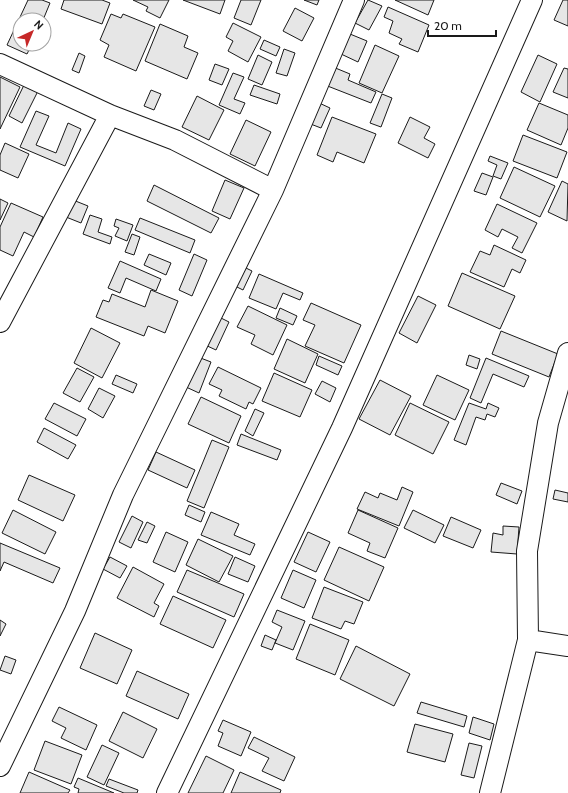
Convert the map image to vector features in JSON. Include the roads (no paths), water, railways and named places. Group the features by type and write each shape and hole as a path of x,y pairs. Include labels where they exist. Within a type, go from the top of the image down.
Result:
{"street":[{"path":"0,766 75,611 123,495 273,190 354,0"},
{"path":"167,793 342,428 532,0"},
{"path":"0,64 110,115 175,140 273,190"},
{"path":"0,322 6,296 110,115"},
{"path":"494,792 528,640 527,551 548,423 568,353"},
{"path":"528,640 568,646"}]}
